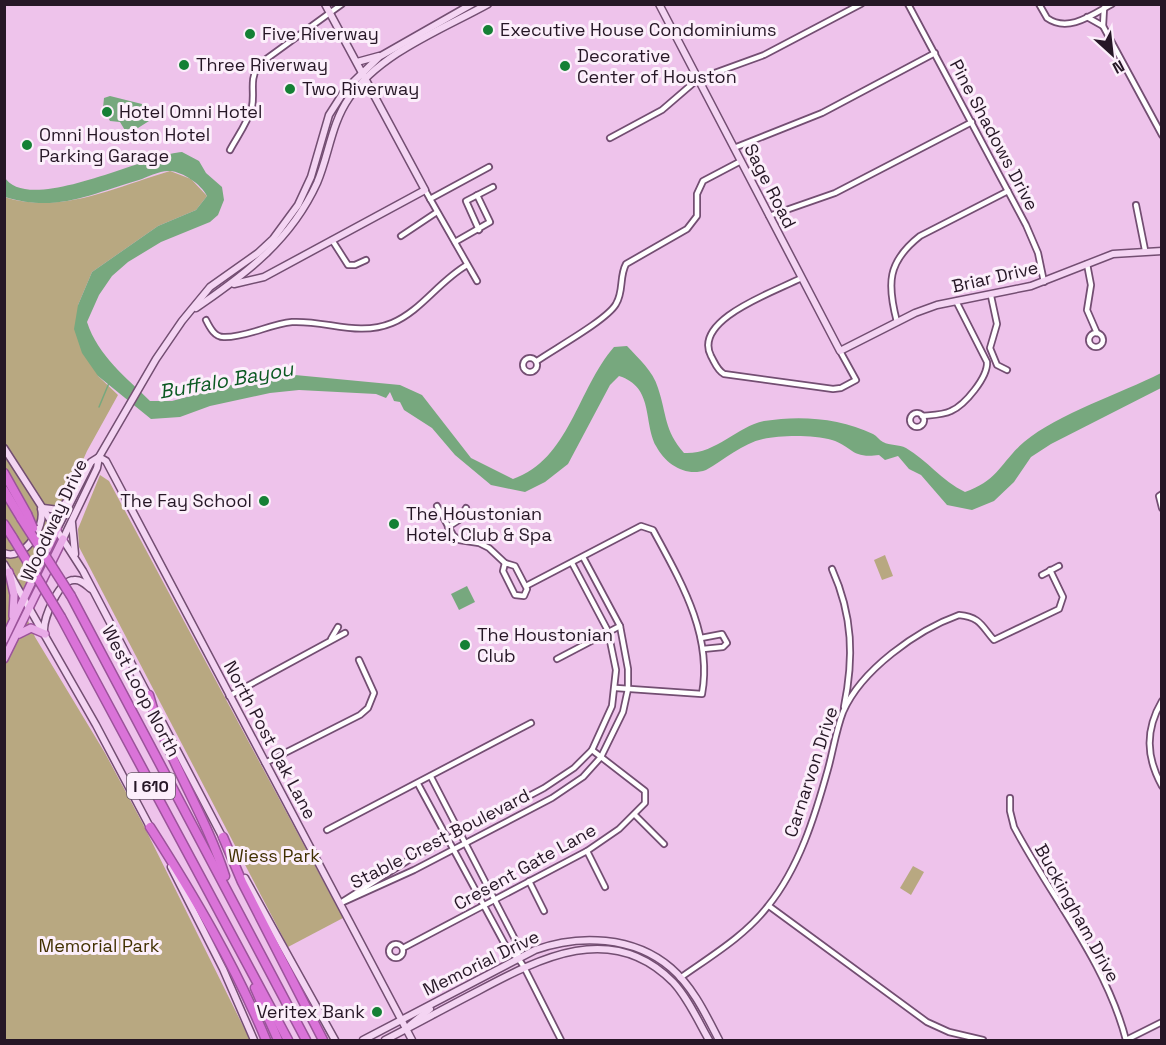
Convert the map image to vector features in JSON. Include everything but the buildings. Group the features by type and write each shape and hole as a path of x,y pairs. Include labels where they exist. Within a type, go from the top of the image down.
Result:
{"highway":[{"path":"4,473 24,516"},
{"path":"4,490 24,516"},
{"name":"West Loop North","path":"24,516 71,596 306,1040"},
{"name":"West Loop North","path":"4,524 61,617 288,1041"},
{"path":"149,695 158,730 218,853 231,896"},
{"path":"150,827 191,891 234,969 266,1041"},
{"path":"222,837 242,882 322,1036"},
{"path":"241,954 278,1041"}],"main road":[{"path":"228,286 258,280 425,190 325,4"},
{"name":"Woodway Drive","path":"4,659 97,468 99,457 156,359 210,287 264,252 290,229 318,180 337,119 350,97 366,79 430,31 472,4"},
{"name":"Woodway Drive","path":"301,207 329,116 345,90 362,71 382,55 488,4"},
{"name":"Sage Road","path":"659,4 840,351"},
{"path":"357,62 382,55"},
{"path":"317,153 325,156"},
{"name":"Briar Drive","path":"840,351 937,305 991,296 1044,282 1113,254 1145,250 1161,251"},
{"name":"Woodway Drive","path":"189,313 255,266 264,252"},
{"path":"255,266 256,275 270,273"},
{"path":"4,448 94,591 222,837 335,1041"},
{"name":"Woodway Drive","path":"4,640 91,462 99,457"},
{"name":"North Post Oak Lane","path":"99,457 106,461 412,1041"},
{"path":"43,507 59,510 78,488"},
{"path":"4,553 15,556 22,553 42,515 38,500"},
{"path":"72,520 74,551 82,572"},
{"path":"4,564 45,634 150,827 223,969 254,1041"},
{"path":"9,572 14,595 12,622"},
{"path":"45,634 45,616 65,583 80,581 94,591"},
{"path":"17,636 31,628 45,634"},
{"name":"Memorial Drive","path":"363,1041 518,958 561,942 607,941 641,951 662,962 680,978 698,1001 719,1041"},
{"name":"Memorial Drive","path":"385,1041 524,967 563,952 598,949 626,954 645,962 673,982 690,1005 709,1041"},
{"path":"406,1030 448,995"},
{"path":"328,1041 329,1030"}],"street":[{"path":"230,150 250,114 253,104 252,75 258,65 342,4"},
{"path":"610,138 662,110 698,79 764,55 861,4"},
{"name":"Pine Shadows Drive","path":"908,4 1034,240 1044,282"},
{"path":"1039,4 1051,21 1073,24 1112,4"},
{"path":"1104,8 1103,26 1161,134"},
{"path":"1087,17 1103,26"},
{"path":"734,148 822,113 935,53"},
{"path":"769,216 835,193 972,122"},
{"path":"537,361 610,312 621,292 622,271 626,264 687,229 697,216 697,194 703,181 741,161"},
{"path":"430,199 489,167"},
{"path":"479,230 466,201 493,187"},
{"path":"425,190 477,281"},
{"path":"897,322 890,296 891,280 894,268 908,246 920,236 1008,191"},
{"path":"455,242 489,224 490,219 477,195"},
{"path":"1136,205 1145,250"},
{"path":"401,236 437,212"},
{"path":"332,240 348,265 355,266 366,260"},
{"path":"1087,264 1091,285 1087,310 1097,333"},
{"path":"206,320 214,333 226,337 296,322 362,330 378,328 393,323 413,310 446,278 467,265"},
{"name":"Sage Road","path":"801,278 733,311 711,333 707,341 709,352 719,371 724,374 841,388 856,380 840,351"},
{"path":"991,296 997,324 990,348 997,365 1007,370"},
{"path":"922,416 950,412 958,407 987,368 987,362 956,301"},
{"path":"1161,494 1159,496 1161,508"},
{"path":"437,507 448,527 459,540 479,543 505,563 515,566 526,586 527,592 524,596 515,595 503,571 505,563"},
{"path":"448,527 459,520 466,508"},
{"path":"526,586 641,526 647,526 653,530 680,580 701,638 703,649 702,694 616,688"},
{"name":"Stable Crest Boulevard","path":"341,903 453,850 569,788 602,757 617,728 628,689 625,648 620,626 583,557"},
{"name":"Stable Crest Boulevard","path":"341,903 447,839 561,778 592,750 606,724 616,688 616,670 608,632 572,563"},
{"path":"1041,574 1059,566"},
{"path":"832,570 849,621 852,647 850,675 843,711"},
{"path":"1034,612 1038,619 1059,609 1062,604 1061,590 1050,570"},
{"name":"Carnarvon Drive","path":"673,982 734,940 769,906 797,857 819,802 843,711 875,667 886,657 952,617 959,615 974,618 986,627 992,638 999,639 1038,619"},
{"path":"556,659 620,626"},
{"path":"329,642 339,627"},
{"path":"229,696 345,633"},
{"path":"701,638 722,634 728,643 723,647 703,649"},
{"path":"265,763 360,715 368,708 374,693 359,660"},
{"path":"1161,701 1149,736 1152,768 1161,786"},
{"path":"327,830 531,723"},
{"path":"592,750 645,791 645,803 635,815 664,844"},
{"path":"430,777 506,920 519,947 518,958"},
{"path":"418,784 509,952 518,958 524,967 561,1041"},
{"path":"529,796 535,806"},
{"name":"Buckingham Drive","path":"1010,798 1014,827 1086,949 1122,1025 1126,1041"},
{"name":"Cresent Gate Lane","path":"403,948 587,851 635,815"},
{"path":"587,851 605,886"},
{"path":"529,881 544,911"},
{"path":"769,906 927,1022 950,1033 982,1041"},
{"path":"495,926 506,920"},
{"path":"1126,1041 1161,1022"}],"green space":[{"name":"Memorial Park","path":"170,171 191,179 207,196 196,210 158,226 92,272 78,305 98,376 118,395 87,451 20,602 35,637 105,753 143,824 250,1040 5,1040 4,197 26,202 68,201 109,191"},
{"name":"Wiess Park","path":"100,475 109,481 343,918 288,947 79,547 78,529"},
{"path":"885,555 893,576 882,580 874,560"},
{"path":"913,866 924,872 911,895 900,888"}],"shaded area":[{"path":"110,96 146,105 151,113 149,121 138,128 132,126 126,132 120,122 110,121 103,108 104,98"},
{"path":"182,152 199,161 206,173 222,187 224,200 218,215 210,222 161,242 128,262 112,276 99,295 87,322 105,356 150,401 172,401 246,381 295,375 400,385 422,395 471,458 513,479 532,470 547,456 560,440 591,382 614,347 627,346 653,376 669,429 684,453 706,450 764,421 792,418 820,419 847,424 873,434 886,443 906,448 965,492 976,488 992,477 1016,449 1054,422 1161,373 1161,388 1051,444 1031,457 1014,482 994,501 972,510 947,505 921,475 909,469 898,456 885,460 879,455 857,454 832,440 816,437 788,436 763,439 741,448 706,470 691,472 677,468 665,459 656,446 643,396 638,388 619,376 610,385 568,464 545,482 525,492 491,485 455,455 432,428 404,410 400,402 394,401 390,392 386,398 376,394 299,390 270,393 210,406 180,417 151,419 98,376 82,353 74,329 78,305 92,272 158,226 196,210 207,196 191,179 166,171 89,196 41,203 5,197 4,176 17,187 36,190 61,187 165,155"},
{"path":"467,586 475,602 459,610 451,594"}],"waterway":[{"path":"99,407 109,383"}],"place":[{"name":"Executive House Condominiums","path":"488,30"},
{"name":"Five Riverway","path":"250,34"},
{"name":"Three Riverway","path":"184,65"},
{"name":"Decorative Center of Houston","path":"565,66"},
{"name":"Two Riverway","path":"290,89"},
{"name":"Hotel Omni Hotel","path":"107,112"},
{"name":"Omni Houston Hotel Parking Garage","path":"27,145"},
{"name":"The Fay School","path":"264,501"},
{"name":"The Houstonian Hotel, Club & Spa","path":"394,524"},
{"name":"The Houstonian Club","path":"465,645"},
{"name":"Veritex Bank","path":"377,1012"}],"water label":[{"name":"Buffalo Bayou","path":"226,380"}]}
